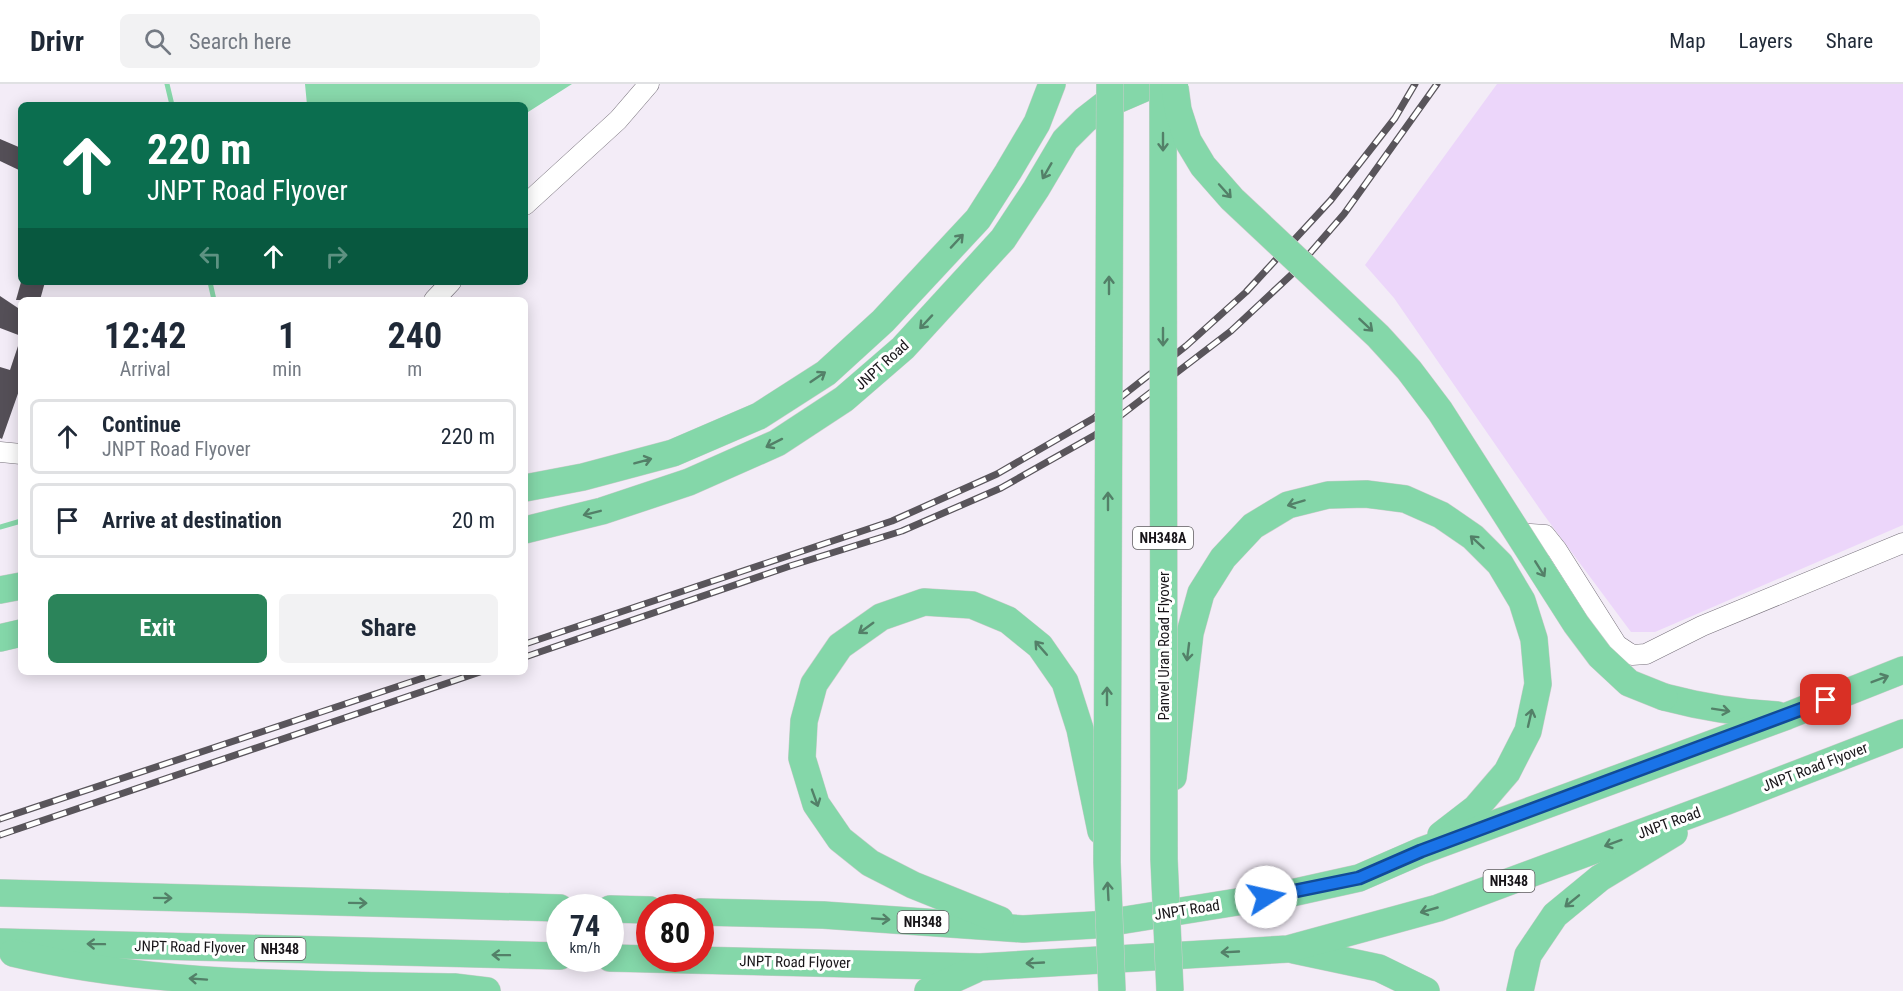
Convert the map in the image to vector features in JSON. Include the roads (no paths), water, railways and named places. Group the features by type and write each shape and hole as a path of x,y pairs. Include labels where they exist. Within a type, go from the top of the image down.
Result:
{"highway":[{"path":"528,487 583,477 673,453 759,416 826,373 883,321 978,219 1037,123 1052,84"},
{"path":"1110,84 1107,862 1112,991"},
{"name":"JNPT Road","path":"528,529 602,511 689,482 777,442 844,399 903,348 1003,239 1065,140 1103,106 1154,84"},
{"name":"Panvel Uran Road Flyover","path":"1163,84 1164,859 1170,991"},
{"path":"1175,84 1178,110 1188,141 1203,166 1232,199 1378,336 1409,370 1440,411 1576,624 1600,656 1629,683 1664,697 1737,713 1787,716"},
{"path":"1037,123 1065,140"},
{"path":"1164,859 1190,633 1201,593 1223,558 1253,526 1288,505 1328,495 1366,494 1405,499 1441,515 1465,531 1500,564 1522,601 1534,639 1538,684 1528,731 1507,772 1476,808 1421,851"},
{"path":"0,590 18,587"},
{"path":"1023,929 913,885 870,863 840,839 816,804 802,758 804,721 814,684 840,646 881,616 924,602 972,605 1008,620 1040,645 1065,682 1080,729 1107,862"},
{"path":"0,638 18,634"},
{"name":"NH348","path":"1787,716 1903,670"},
{"name":"JNPT Road","path":"1023,929 1094,925 1287,894 1359,878 1421,851 1787,716"},
{"name":"JNPT Road Flyover","path":"1727,801 1903,733"},
{"path":"1520,991 1528,955 1555,915 1600,878 1727,801"},
{"name":"JNPT Road","path":"980,967 1288,949 1438,908 1727,801"},
{"path":"0,894 546,908"},
{"name":"NH348","path":"714,912 823,915 1023,929"},
{"name":"JNPT Road Flyover","path":"0,942 546,956"},
{"path":"1288,949 1379,968 1426,991"},
{"path":"0,950 62,965 144,975 249,982 454,987 487,991"},
{"name":"JNPT Road Flyover","path":"624,958 980,967"},
{"path":"928,991 980,967"}],"street":[{"path":"528,202 618,120 649,84"},
{"path":"437,297 448,285"},
{"path":"0,452 18,454"},
{"path":"1518,533 1545,535 1557,550 1617,645 1632,655 1646,654 1702,626 1903,543"}],"waterway":[{"path":"167,84 171,102"},
{"path":"211,285 213,297"},
{"path":"0,527 18,522"}],"railway":[{"path":"528,643 892,521 997,474 1094,418 1186,346 1246,292 1331,200 1395,118 1415,84"},
{"path":"528,656 790,566 902,531 1001,488 1095,435 1231,331 1291,275 1344,214 1437,84"},
{"path":"0,819 432,675"},
{"path":"0,835 471,675"}]}
